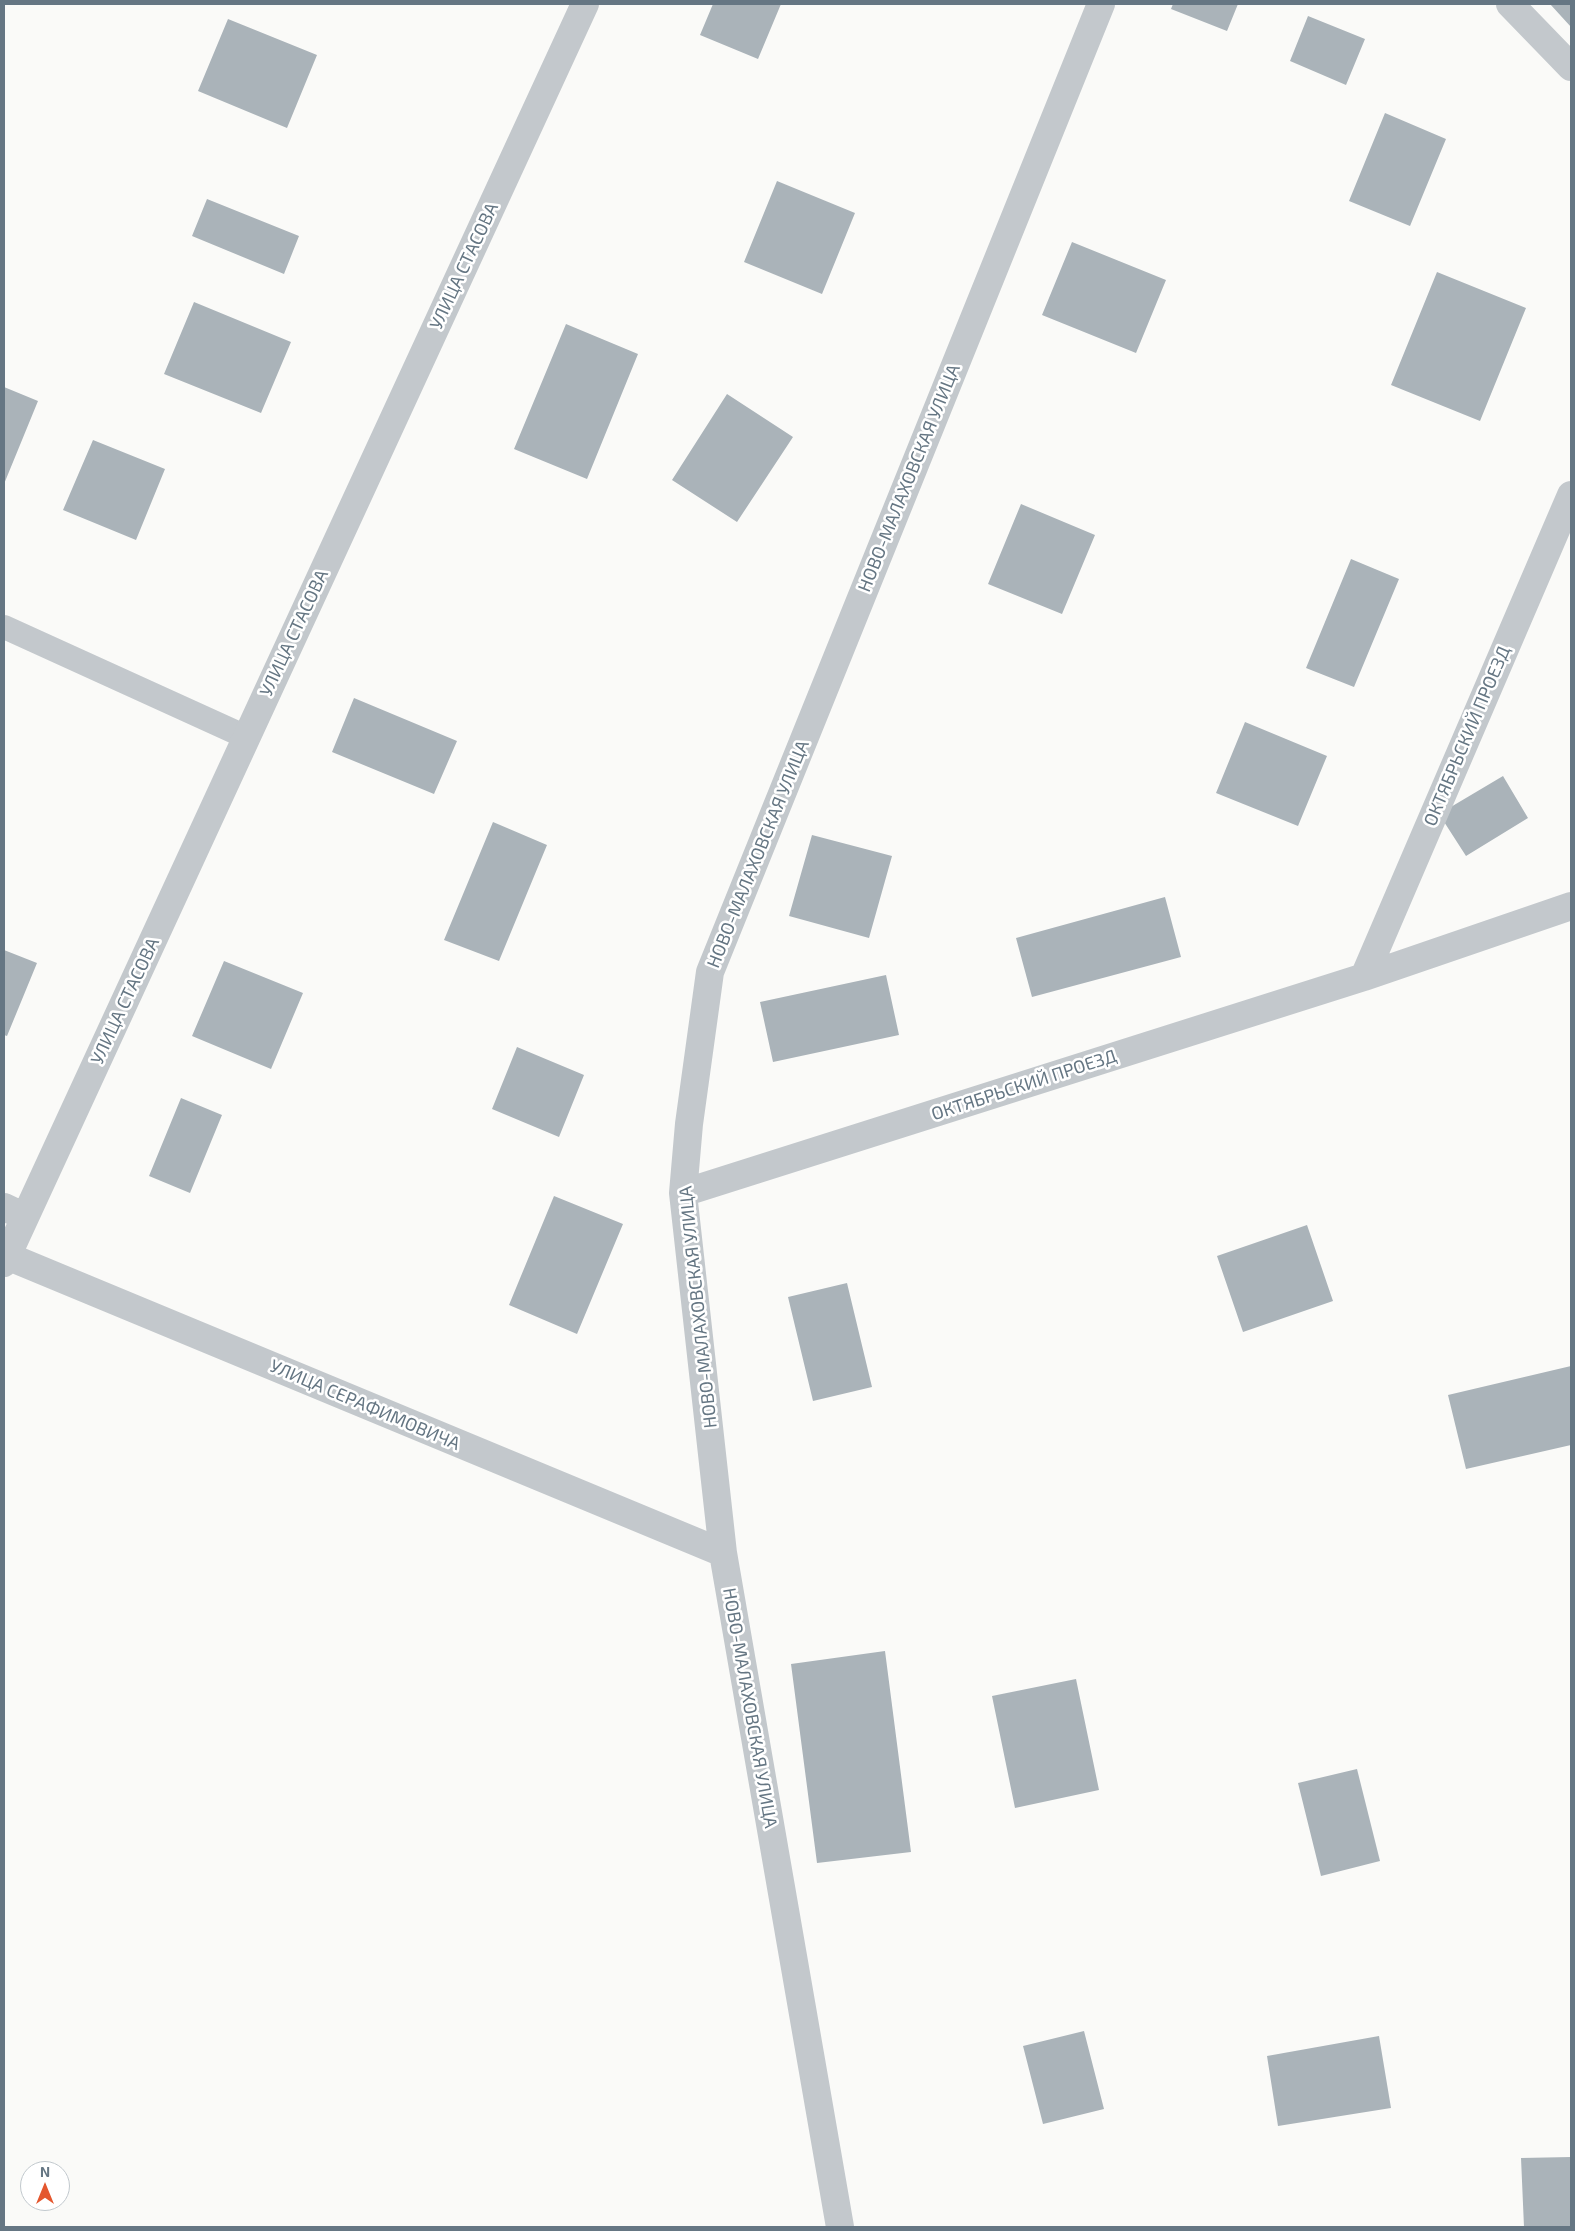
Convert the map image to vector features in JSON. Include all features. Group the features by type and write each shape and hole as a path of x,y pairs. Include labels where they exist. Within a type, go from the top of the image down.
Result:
{"street":[{"name":"УЛИЦА СТАСОВА","path":"5,1259 14,1212 246,737 585,4"},
{"name":"НОВО-МАЛАХОВСКАЯ УЛИЦА","path":"840,2227 723,1553 684,1192 689,1124 710,972 1101,4"},
{"path":"1510,4 1571,67"},
{"name":"ОКТЯБРЬСКИЙ ПРОЕЗД","path":"1364,977 1571,495"},
{"name":"ОКТЯБРЬСКИЙ ПРОЕЗД","path":"684,1192 1364,977 1571,906"},
{"name":"УЛИЦА СЕРАФИМОВИЧА","path":"5,1259 723,1553"}],"lane":[{"path":"4,627 246,737"}],"building":[{"path":"713,4 781,4 758,59 700,35"},
{"path":"1173,4 1238,4 1227,31 1171,9"},
{"path":"1550,4 1571,4 1571,27"},
{"path":"1308,16 1365,39 1346,85 1290,61"},
{"path":"228,19 317,55 287,128 198,91"},
{"path":"1385,113 1446,139 1410,226 1349,201"},
{"path":"777,181 855,213 822,294 744,262"},
{"path":"207,199 299,236 284,274 192,236"},
{"path":"1072,242 1166,280 1136,353 1042,315"},
{"path":"1437,272 1526,308 1480,421 1391,385"},
{"path":"194,302 291,342 261,413 164,374"},
{"path":"566,324 638,354 587,479 514,449"},
{"path":"4,387 38,401 4,484"},
{"path":"727,394 793,437 737,522 672,480"},
{"path":"93,440 165,469 136,540 63,510"},
{"path":"1021,504 1095,535 1062,614 988,584"},
{"path":"1351,559 1399,579 1354,687 1306,668"},
{"path":"354,698 457,741 434,794 332,752"},
{"path":"1245,722 1327,756 1298,826 1216,793"},
{"path":"1503,776 1528,818 1466,856 1439,814"},
{"path":"493,822 547,845 499,961 444,940"},
{"path":"812,835 892,856 869,938 789,916"},
{"path":"1165,897 1181,957 1032,997 1016,938"},
{"path":"4,950 37,963 7,1036 4,1035"},
{"path":"224,961 303,993 271,1069 192,1036"},
{"path":"886,975 899,1035 773,1062 760,1002"},
{"path":"517,1047 584,1075 559,1137 492,1109"},
{"path":"181,1098 222,1115 190,1193 149,1176"},
{"path":"554,1196 623,1224 577,1334 509,1305"},
{"path":"1307,1225 1333,1301 1243,1332 1217,1256"},
{"path":"847,1283 872,1387 813,1401 788,1297"},
{"path":"1571,1366 1571,1445 1466,1469 1448,1395"},
{"path":"885,1651 911,1852 817,1863 791,1664"},
{"path":"1076,1679 1099,1790 1015,1808 992,1696"},
{"path":"1357,1769 1380,1861 1321,1876 1298,1783"},
{"path":"1084,2031 1104,2109 1043,2124 1023,2046"},
{"path":"1379,2036 1391,2108 1278,2126 1267,2056"},
{"path":"1571,2157 1571,2227 1524,2227 1521,2158"}]}
